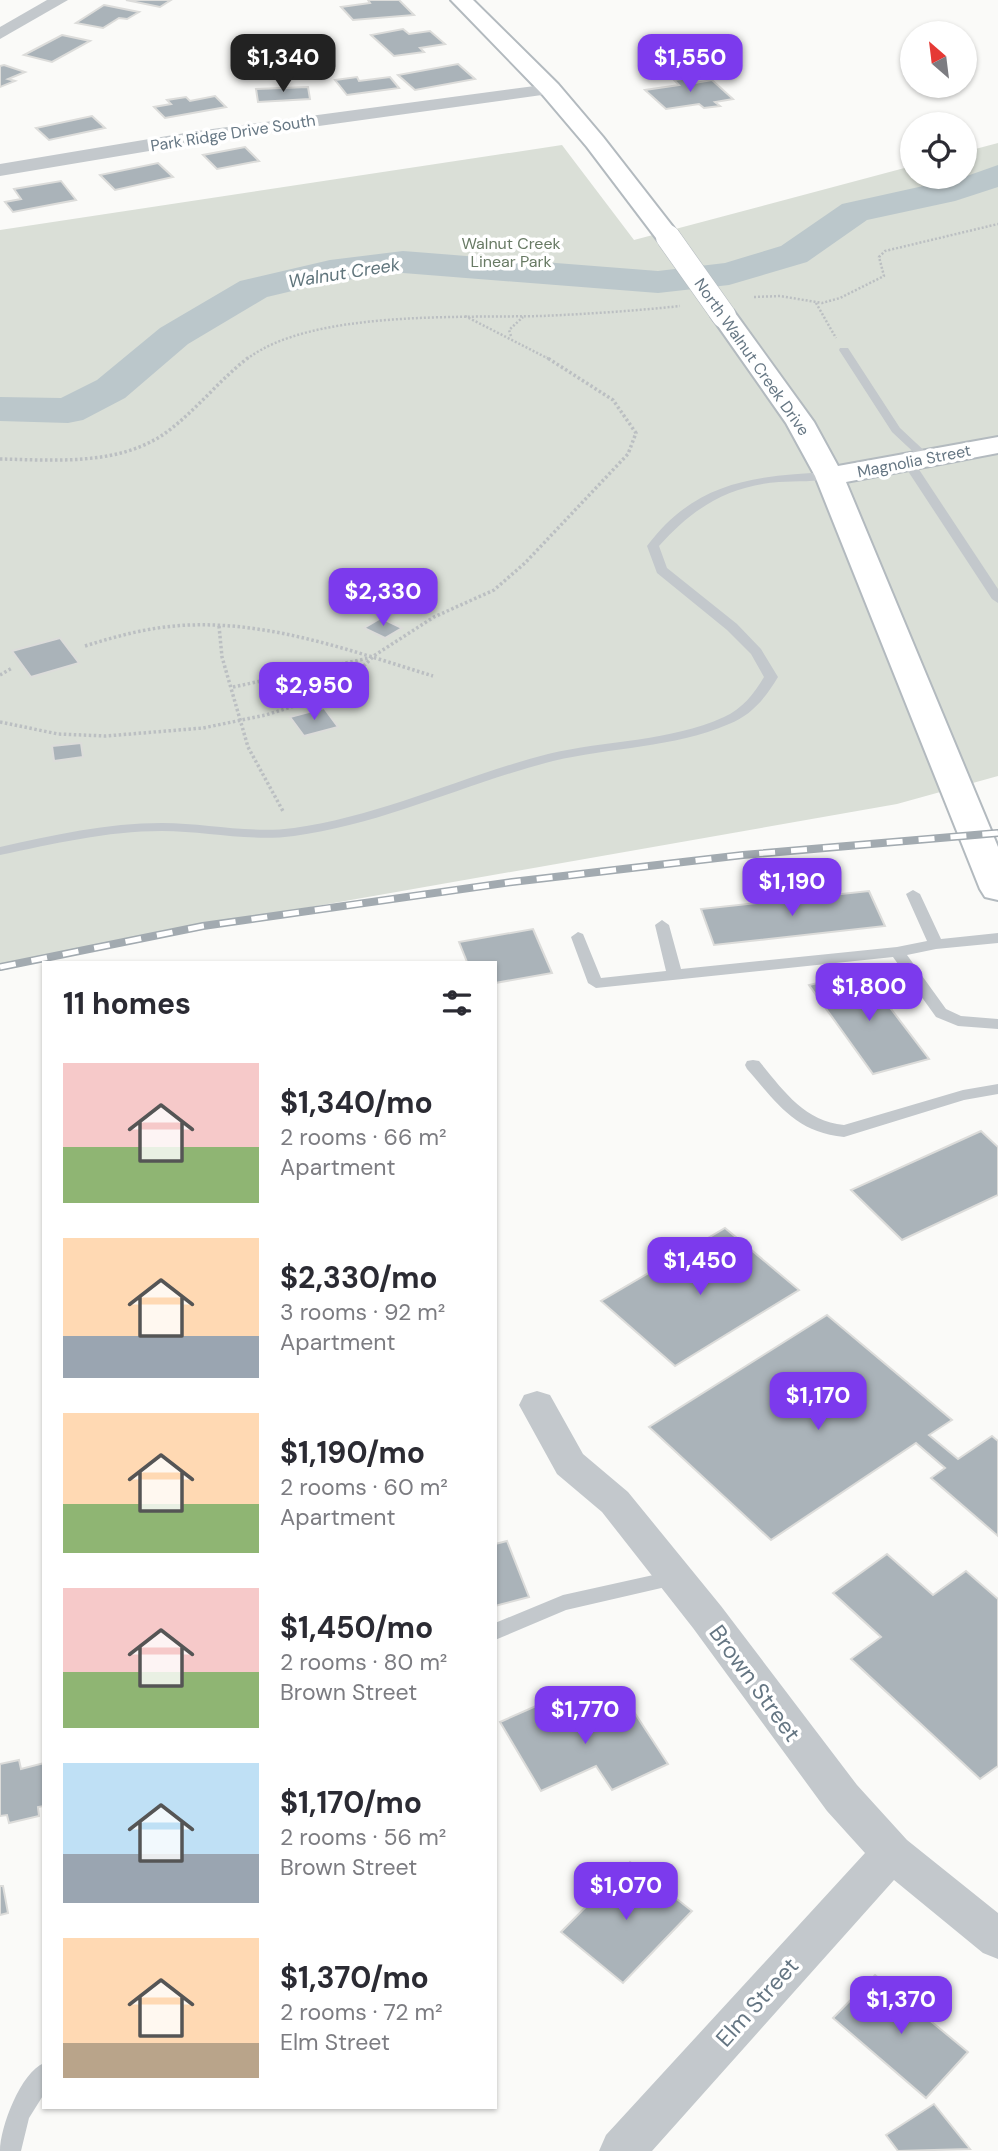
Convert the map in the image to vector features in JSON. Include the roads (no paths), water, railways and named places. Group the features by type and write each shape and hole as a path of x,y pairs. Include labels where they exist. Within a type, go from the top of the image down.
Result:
{"main road":[{"name":"North Walnut Creek Drive","path":"461,0 550,89 595,142 800,422 829,476 998,889"},
{"name":"Magnolia Street","path":"829,476 998,445"}],"street":[{"path":"0,34 59,0"},
{"name":"Park Ridge Drive South","path":"0,170 198,137 550,89"},
{"name":"Brown Street","path":"537,1405 570,1464 615,1502 676,1578 842,1798 892,1853 998,1939"},
{"name":"Elm Street","path":"622,2151 892,1853"}],"lane":[{"path":"844,350 918,461 998,599"},
{"path":"0,851 61,837 162,827 245,835 294,832 381,815 552,758 660,742 728,720 760,698 771,677 756,652 732,627 661,570 653,546 673,520 704,497 766,478 829,476"},
{"path":"913,894 936,944"},
{"path":"662,925 675,975"},
{"path":"578,937 596,983 897,952 936,944 998,937"},
{"path":"897,952 941,1013 958,1021 998,1024"},
{"path":"753,1065 804,1122 825,1131 844,1131 963,1095 998,1089"},
{"path":"497,1631 563,1603 676,1578"},
{"path":"10,2151 18,2114 42,2077"}],"waterway":[{"name":"Walnut Creek","path":"0,409 68,411 111,389 174,336 254,289 330,271 403,262 658,282 729,274 794,254 855,212 942,193 998,176"}],"railway":[{"path":"0,967 203,926 512,882 743,855 998,833"}],"park label":[{"name":"Walnut Creek Linear Park","path":"511,252"}]}
